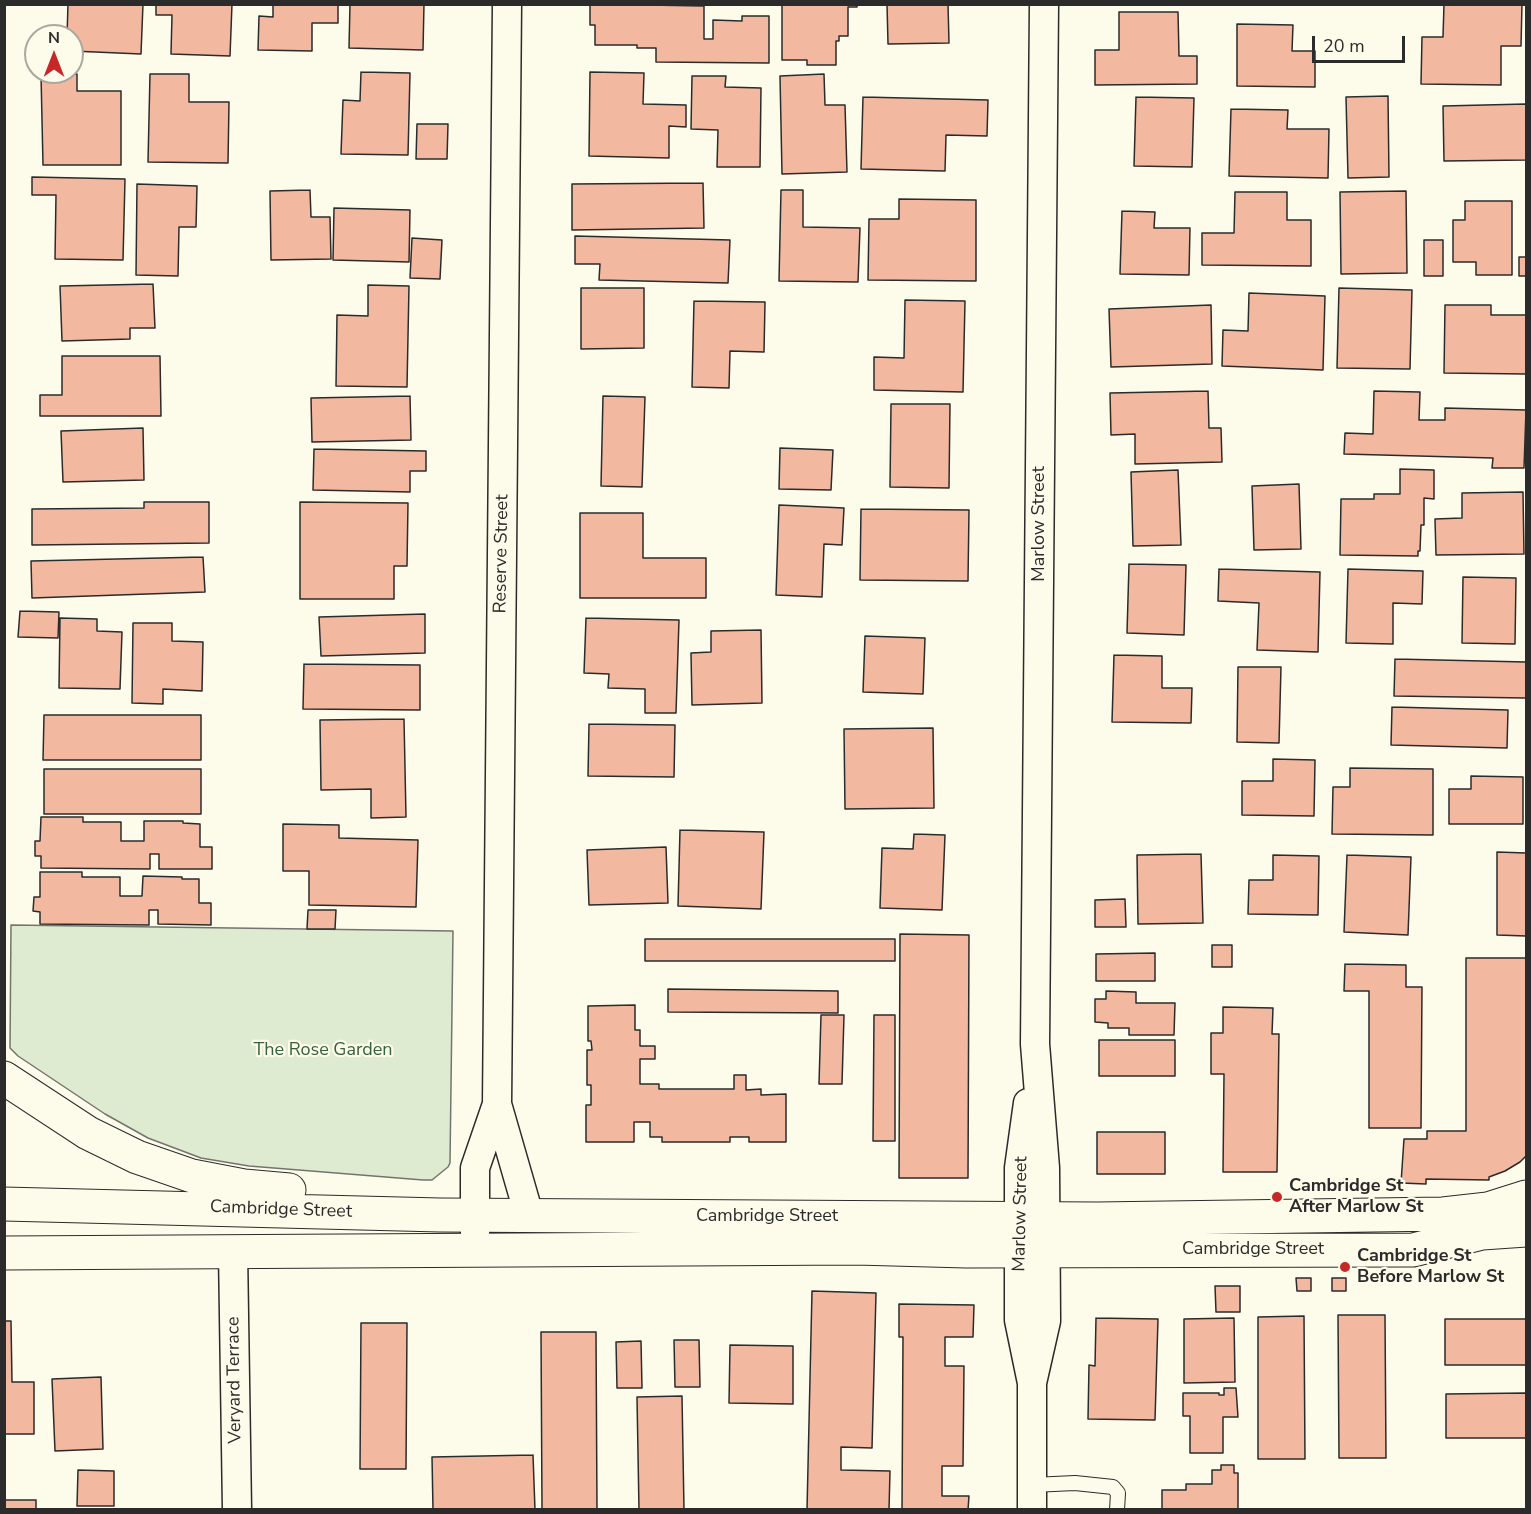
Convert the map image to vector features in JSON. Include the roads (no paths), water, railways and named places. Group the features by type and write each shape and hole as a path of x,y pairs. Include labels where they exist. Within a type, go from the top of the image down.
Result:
{"main road":[{"path":"4,1078 88,1133 137,1157 192,1176 244,1186 313,1191 422,1214"},
{"name":"Cambridge Street","path":"4,1253 856,1248 1032,1235 1443,1214 1488,1209 1527,1197"},
{"name":"Cambridge Street","path":"4,1204 529,1215 1413,1250 1482,1233 1527,1230"}],"street":[{"name":"Reserve Street","path":"507,4 497,1104 529,1215"},
{"name":"Marlow Street","path":"1032,1497 1032,1383 1046,1321 1019,1167 1035,1044 1044,4"},
{"name":"Reserve Street","path":"476,1250 475,1168 497,1104"},
{"name":"Veryard Terrace","path":"233,1251 237,1509"}],"lane":[{"path":"1032,1497 1075,1483 1113,1487 1118,1493 1117,1509"}],"place":[{"name":"Cambridge St After Marlow St","path":"1277,1197"},
{"name":"Cambridge St Before Marlow St","path":"1345,1267"}],"park label":[{"name":"The Rose Garden","path":"323,1051"}]}
